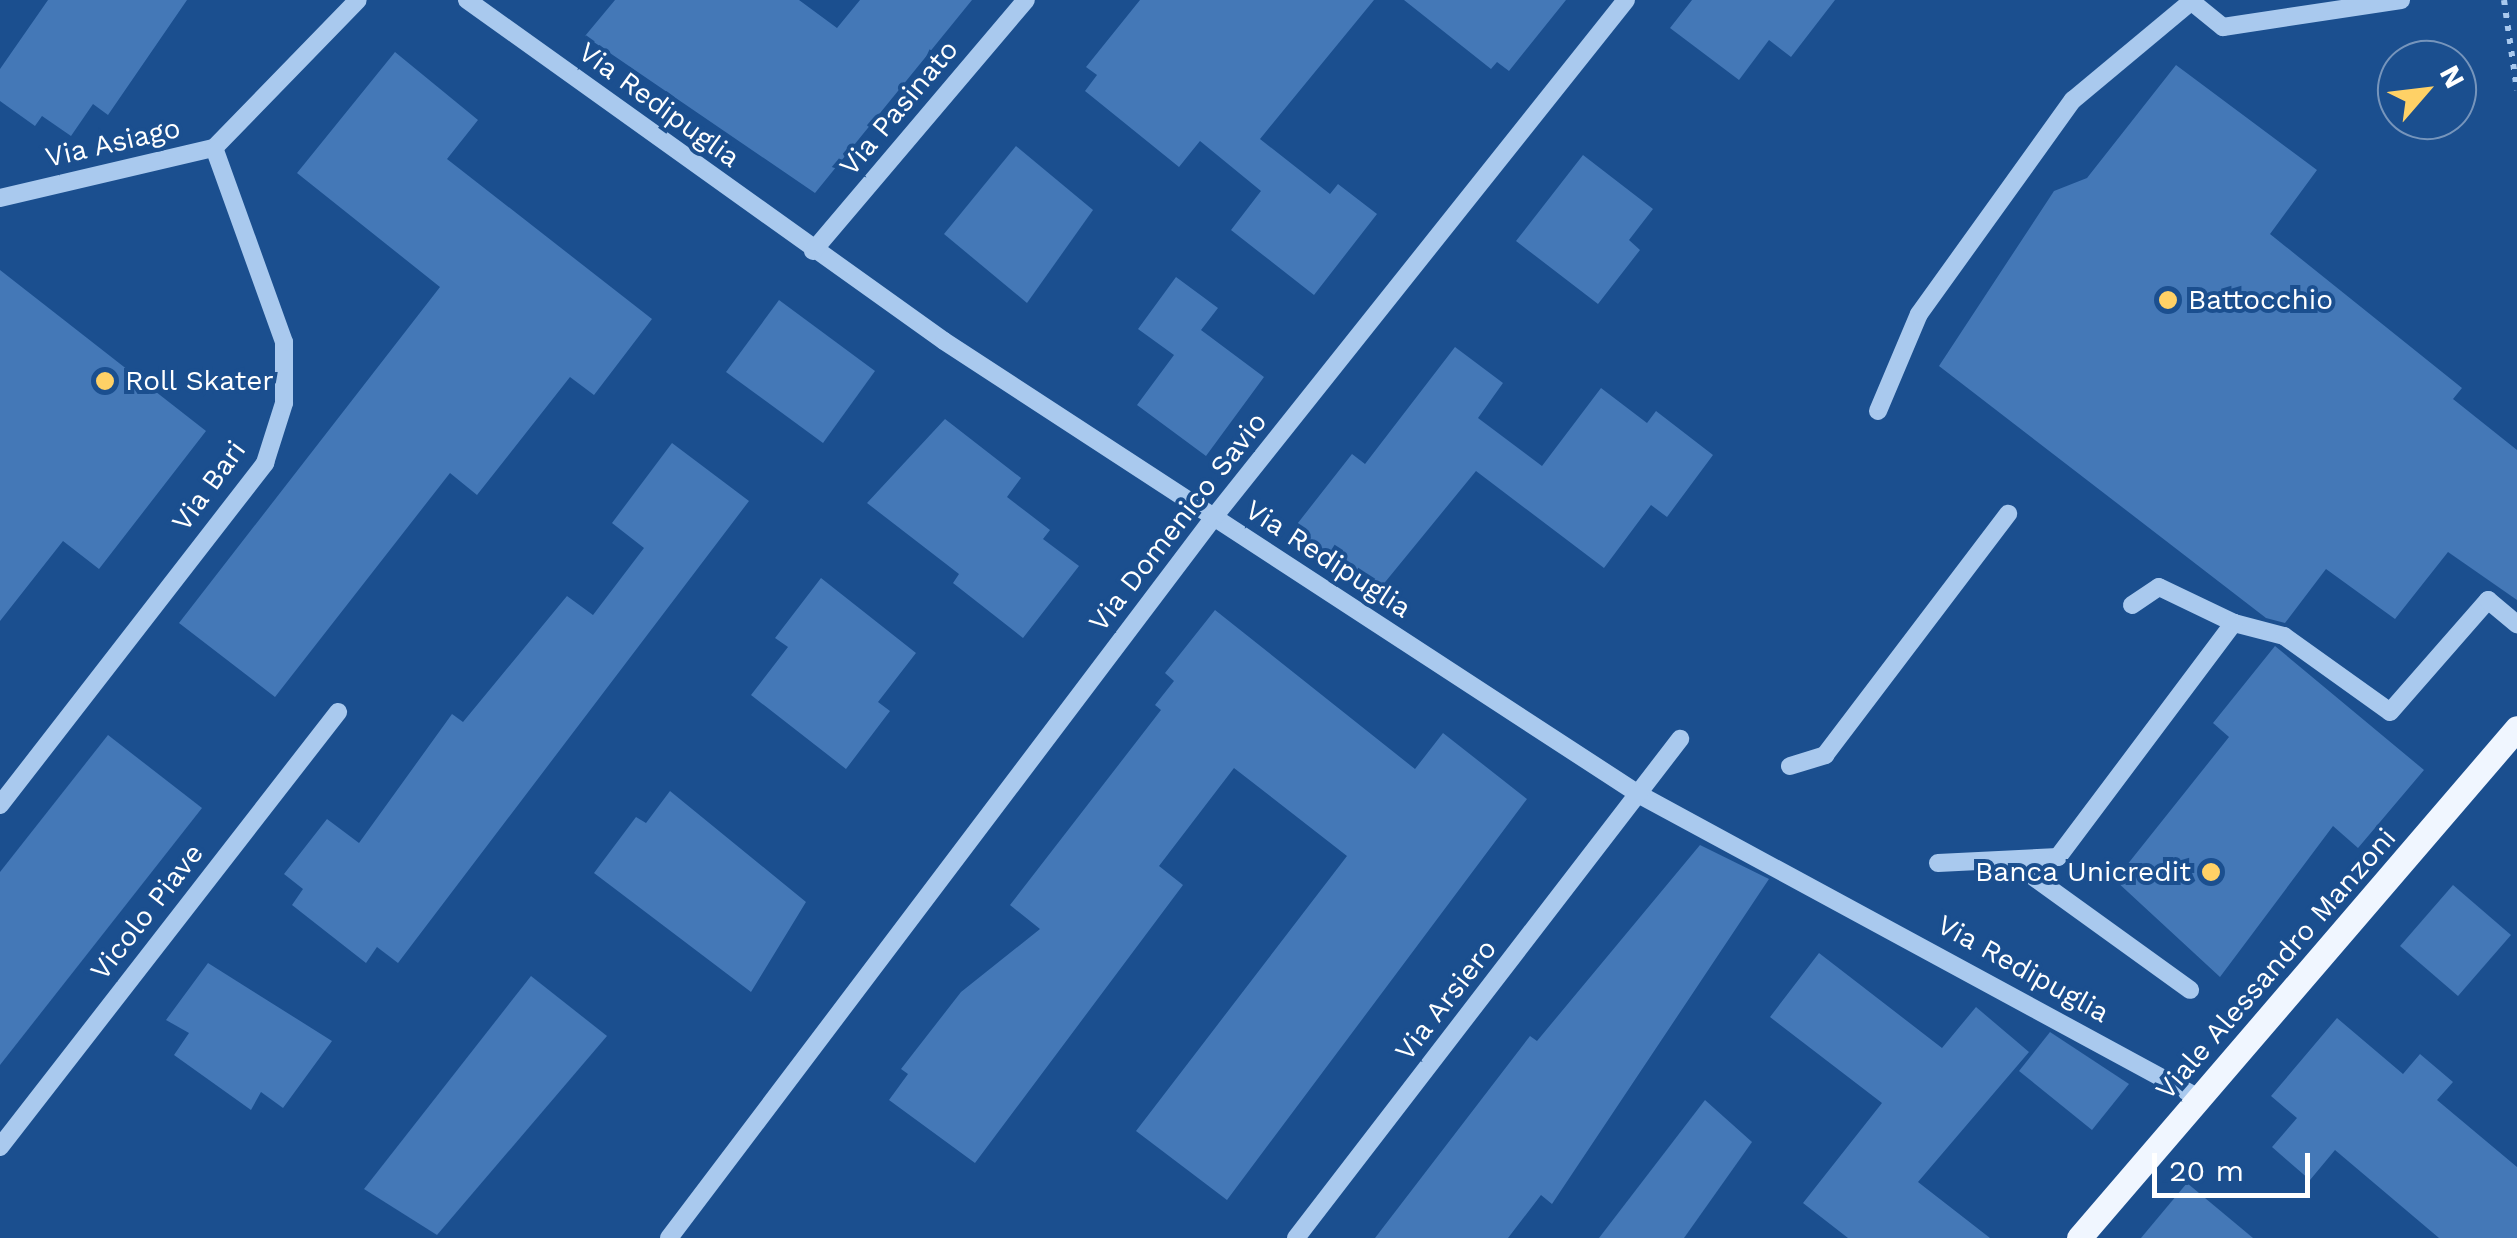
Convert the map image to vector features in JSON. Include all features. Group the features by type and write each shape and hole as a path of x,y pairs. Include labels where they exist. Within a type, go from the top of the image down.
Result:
{"main road":[{"name":"Viale Alessandro Manzoni","path":"2079,1238 2517,728"}],"street":[{"name":"Via Asiago","path":"0,198 214,148 358,0"},
{"name":"Via Redipuglia","path":"467,0 814,251 1640,795 2199,1098"},
{"name":"Via Pasinato","path":"814,251 1026,0"},
{"name":"Via Domenico Savio","path":"669,1238 1214,517 1626,0"},
{"path":"1878,412 1920,314 2073,100 2192,1 2223,27 2401,0"},
{"name":"Via Bari","path":"0,806 265,463 284,404 284,342 214,148"},
{"path":"1790,766 1825,755 2008,514"},
{"path":"2132,605 2159,587 2234,623 2284,636 2390,712 2488,600 2517,624"},
{"path":"1938,863 2058,857 2234,623"},
{"name":"Vicolo Piave","path":"0,1147 338,712"},
{"name":"Via Arsiero","path":"1296,1238 1680,738"},
{"path":"2010,860 2190,990"}],"path":[{"path":"2504,0 2517,90"}],"building":[{"path":"48,0 187,0 108,115 93,104 71,136 42,116 35,126 0,101 0,69"},
{"path":"615,0 799,0 837,28 860,0 972,0 815,193 585,36"},
{"path":"1140,0 1374,0 1260,139 1330,194 1338,184 1377,214 1314,295 1231,230 1261,191 1200,141 1179,167 1085,91 1097,75 1086,67"},
{"path":"1404,0 1566,0 1509,71 1497,62 1491,69"},
{"path":"1692,0 1835,0 1791,57 1769,40 1739,80 1670,28"},
{"path":"395,52 478,120 447,159 652,319 594,395 570,377 477,495 450,473 275,697 179,623 440,287 297,173"},
{"name":"Battocchio","path":"2176,65 2317,170 2270,234 2462,388 2453,399 2517,450 2517,600 2448,552 2395,619 2326,569 2285,623 2266,618 1939,366 2054,191 2087,178"},
{"path":"1016,146 1093,210 1027,303 944,234"},
{"path":"1583,155 1653,209 1629,240 1640,250 1598,304 1516,241"},
{"path":"0,270 206,431 99,569 63,541 0,621"},
{"path":"1176,277 1218,308 1201,330 1264,377 1206,456 1137,405 1174,355 1138,329"},
{"path":"779,300 875,371 823,443 726,372"},
{"path":"1455,347 1503,383 1478,418 1542,466 1601,388 1647,423 1656,411 1713,455 1667,517 1651,505 1604,568 1476,471 1377,592 1294,528 1352,454 1365,464"},
{"path":"945,419 1021,478 1007,497 1050,530 1043,539 1079,566 1023,638 953,583 959,574 867,503"},
{"path":"672,443 749,501 398,963 377,947 366,963 292,905 303,889 284,874 327,819 359,843 452,714 463,722 567,596 593,615 644,548 612,523"},
{"path":"821,578 916,653 878,702 890,711 846,769 751,695 788,647 775,638"},
{"path":"1215,610 1415,769 1443,733 1527,799 1227,1200 1136,1131 1347,856 1234,768 1159,866 1183,885 975,1163 889,1100 908,1074 901,1069 961,992 1040,929 1010,905 1161,710 1155,705 1174,681 1165,673"},
{"path":"2275,646 2424,770 2358,848 2333,826 2220,977 2115,880 2229,737 2213,723"},
{"path":"108,735 202,808 0,1065 0,872"},
{"path":"670,791 806,902 751,992 594,873 636,817 646,823"},
{"path":"1700,845 1769,879 1552,1204 1541,1195 1508,1238 1375,1238 1530,1036 1537,1041"},
{"path":"2453,885 2511,935 2458,996 2400,946"},
{"path":"1819,953 1942,1048 1976,1007 2029,1052 1918,1182 1990,1238 1848,1238 1803,1203 1882,1103 1770,1017"},
{"path":"208,963 332,1041 283,1108 261,1092 251,1110 174,1055 189,1033 166,1020"},
{"path":"531,976 607,1036 437,1235 364,1189"},
{"path":"2337,1018 2403,1074 2420,1054 2453,1082 2437,1100 2517,1167 2517,1238 2439,1238 2335,1150 2310,1180 2272,1147 2297,1118 2271,1096"},
{"path":"2050,1032 2129,1084 2092,1130 2019,1071"},
{"path":"1705,1100 1752,1142 1684,1238 1599,1238"},
{"path":"2187,1183 2253,1238 2141,1238"}],"place":[{"name":"Battocchio","path":"2168,300"},
{"name":"Roll Skater","path":"105,381"},
{"name":"Banca Unicredit","path":"2211,872"}]}
